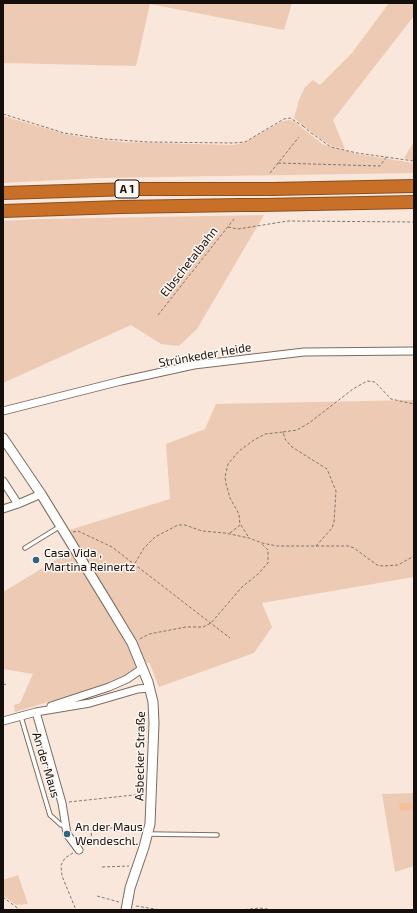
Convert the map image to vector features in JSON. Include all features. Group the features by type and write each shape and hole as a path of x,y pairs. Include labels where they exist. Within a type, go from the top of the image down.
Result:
{"highway":[{"name":"A 1","path":"3,193 131,189 272,189 414,186"},
{"name":"A 1","path":"3,211 98,207 414,202"}],"main road":[{"name":"Asbecker Straße","path":"3,438 41,494 132,643 143,668 153,702 154,723 150,824 130,888 126,907"}],"street":[{"name":"Strünkeder Heide","path":"3,411 121,381 194,365 304,352 414,350"},
{"path":"3,481 18,504"},
{"path":"3,509 41,494"},
{"path":"3,721 36,712 109,687 127,679 143,668"},
{"path":"36,712 90,702 138,688 149,688"},
{"name":"An der Maus","path":"36,712 62,803 67,834 78,850"}],"lane":[{"path":"25,548 62,529"},
{"name":"An der Maus","path":"20,717 50,815 61,825 66,825"},
{"path":"148,834 217,835"}],"path":[{"path":"3,114 64,133 105,139 148,142 234,144 245,142 284,119 290,118 331,147 357,153 414,161"},
{"path":"270,173 299,136"},
{"path":"278,162 380,166 387,156"},
{"name":"Elbschetalbahn","path":"158,316 234,219"},
{"path":"228,227 238,229 288,221 414,222"},
{"path":"249,538 240,525 239,514 230,498 225,477 228,464 239,451 265,434 297,430 309,423 353,389 367,381 375,382 391,399 414,404"},
{"path":"283,432 285,439 292,447 327,469 336,491 334,522 332,528 316,546"},
{"path":"135,563 144,548 155,537 178,525 185,525 202,531 229,533 272,546 348,546 354,548 377,564 384,566 398,565 414,556"},
{"path":"229,533 240,525"},
{"path":"62,529 78,531 112,547 135,563 230,638"},
{"path":"132,643 149,634 186,627 203,627 211,622 242,587 258,574 268,563 268,550 262,543"},
{"path":"268,550 272,546"},
{"path":"62,803 152,793"},
{"path":"76,910 62,876 61,865 65,858 92,842 91,830 150,824"},
{"path":"102,867 137,866"},
{"path":"98,896 126,907 161,910"},
{"path":"3,897 20,910"},
{"path":"240,910 260,908 274,910"}],"shaded area":[{"path":"3,3 292,3 284,30 150,4 136,66 3,63"},
{"path":"389,3 414,3 414,16 333,120 345,149 332,146 316,136 294,118 299,100 305,87 313,80 320,85 352,53"},
{"path":"3,116 65,134 88,138 122,142 233,145 243,143 283,121 290,120 295,122 322,144 357,154 414,163 414,173 98,178 3,183"},
{"path":"414,142 414,161 404,158"},
{"path":"264,215 197,329 179,346 161,344 131,325 3,383 3,221"},
{"path":"414,400 414,577 262,603 272,627 254,653 159,687 149,662 121,680 15,712 14,705 20,703 33,674 3,669 3,592 69,552 69,530 170,499 166,444 205,429 216,404"},
{"path":"414,793 414,866 395,872 382,794"},
{"path":"399,803 411,803 414,807 409,810 400,811"},
{"path":"18,875 28,904 16,905 3,895 3,880"}],"place":[{"name":"Casa Vida , Martina Reinertz","path":"36,560"},
{"name":"An der Maus Wendeschl.","path":"67,834"}]}
